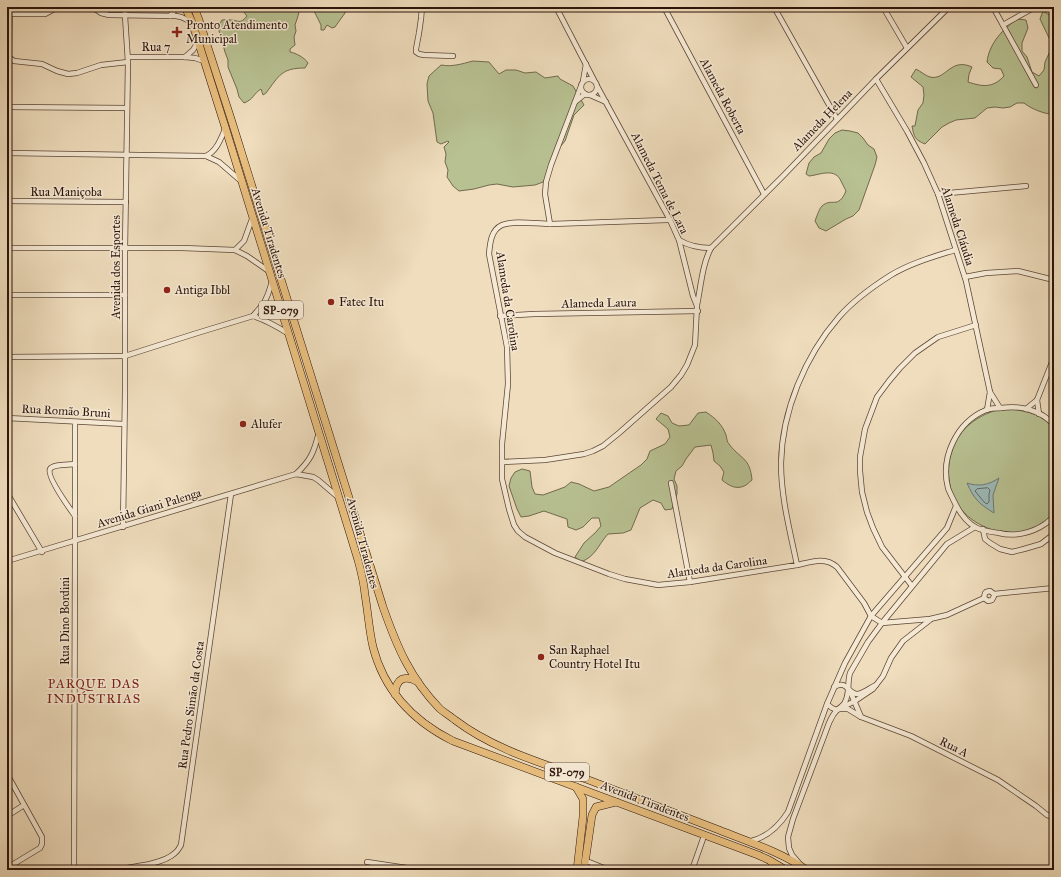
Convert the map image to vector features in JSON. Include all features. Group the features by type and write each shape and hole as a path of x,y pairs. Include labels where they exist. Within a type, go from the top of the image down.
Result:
{"main road":[{"name":"Avenida Tiradentes","path":"185,7 192,22 226,127 252,217 358,560 376,656 388,684 412,713 431,728 453,741 769,860 786,870"},
{"name":"Avenida Tiradentes","path":"194,7 232,122 383,607 400,652 418,682 441,709 460,724 484,739 521,755 749,842 778,854 806,869"},
{"path":"395,694 397,685 402,679 409,678 418,682"},
{"path":"576,787 587,804 596,807 616,802"},
{"path":"583,799 582,860 584,870"},
{"path":"577,870 582,860 592,815 596,807"}],"street":[{"path":"7,160 9,7"},
{"path":"8,14 45,14 58,7"},
{"path":"92,7 105,15 170,16 181,17 192,22"},
{"name":"Avenida dos Esportes","path":"123,527 128,62 125,7"},
{"path":"170,16 177,7"},
{"path":"422,7 416,52 424,55 452,56"},
{"name":"Alameda Tema de Lara","path":"502,462 556,459 584,454 603,446 619,434 671,387 687,366 695,345 697,308 679,240 670,220 556,7"},
{"name":"Alameda Roberta","path":"664,7 764,194"},
{"path":"774,7 837,120"},
{"path":"883,7 907,48"},
{"name":"Alameda Helena","path":"697,308 706,257 711,248 876,79 949,7"},
{"path":"993,7 1036,85"},
{"path":"1003,26 1035,7"},
{"path":"185,57 193,50 198,42"},
{"path":"8,56 14,61 42,64 68,74 77,73 101,65 128,62"},
{"name":"Rua 7","path":"128,57 185,57 195,58 204,62"},
{"path":"550,224 545,194 546,182 582,84 586,64"},
{"path":"582,84 588,79 594,80"},
{"name":"Alameda Cláudia","path":"876,79 924,163 945,212 955,250 965,277 990,392"},
{"path":"582,84 583,92 606,102"},
{"path":"575,102 588,94 596,92 597,86"},
{"path":"7,107 127,108"},
{"path":"206,156 211,154 216,147 226,127"},
{"path":"7,153 206,156 219,162 243,183"},
{"path":"938,194 1026,186"},
{"name":"Rua Maniçoba","path":"7,201 126,202"},
{"path":"235,250 244,241 250,228 252,217"},
{"name":"Alameda da Carolina","path":"670,220 550,224 511,223 502,225 496,229 492,236 489,254 507,347 508,384 502,444 502,479 514,525 525,537 555,552 609,574 625,579 658,585 690,582 821,561 832,563 837,567 864,603 871,616"},
{"path":"679,240 696,247 711,248"},
{"path":"7,248 182,248 235,250 247,256 270,272"},
{"path":"797,565 784,505 781,463 783,444 790,410 802,375 826,333 840,316 863,295 892,275 924,259 955,250"},
{"path":"965,277 1018,271 1054,280"},
{"path":"7,357 125,356 253,316 264,303 272,280"},
{"path":"7,295 125,295"},
{"name":"Alameda Laura","path":"500,316 697,308"},
{"path":"253,316 276,326 289,335"},
{"path":"912,586 906,576 882,547 872,528 867,512 862,492 860,471 860,457 865,429 877,397 900,368 920,350 938,338 976,325"},
{"path":"1026,409 1037,400 1054,357"},
{"path":"990,392 1000,408"},
{"path":"987,410 990,392"},
{"path":"1037,400 1039,414"},
{"path":"1054,425 1050,420 1033,410 1012,406 987,410 974,418 959,431 950,449 946,468 948,488 956,506 964,517 975,527 1006,535 1026,533 1045,525 1054,516"},
{"name":"Rua Romão Bruni","path":"7,418 124,424"},
{"name":"Rua Dino Bordini","path":"74,870 75,422"},
{"path":"296,474 310,459 319,432"},
{"path":"75,464 52,467 50,471 54,484 75,516"},
{"path":"296,474 313,477 339,498"},
{"name":"Avenida Giani Palenga","path":"7,562 296,474"},
{"path":"671,483 690,582"},
{"path":"7,493 42,552"},
{"name":"Rua Pedro Simão da Costa","path":"114,870 150,864 174,855 180,845 231,494"},
{"path":"749,842 769,834 786,816 827,704 845,663 871,616 947,528 956,506"},
{"path":"806,869 792,855 789,848 788,837 793,818 829,723 832,716 844,704 848,693 847,687 850,673 868,642 882,623 947,544 975,527"},
{"path":"983,529 985,539 990,543 1000,549 1012,552 1041,544 1054,534"},
{"path":"871,616 882,623 930,619 946,615 984,598 988,601 992,600 994,594 1054,588"},
{"path":"837,710 873,689 883,676 891,658 903,641 930,619"},
{"path":"834,687 841,684 853,693 858,694 876,684"},
{"path":"847,687 862,717"},
{"path":"827,704 837,710"},
{"name":"Rua A","path":"837,710 848,709 862,717 911,736 998,780 1047,815 1054,817"},
{"path":"7,774 42,837 42,844 40,848 7,868"},
{"path":"7,816 24,805"},
{"path":"786,816 793,818"},
{"path":"692,870 704,836"},
{"path":"582,860 609,870"},
{"path":"769,860 775,870"},
{"path":"366,862 420,870"}],"green space":[{"path":"243,7 300,7 295,25 295,45 290,49 290,52 295,53 305,59 308,63 305,68 297,68 281,74 266,93 263,95 261,89 250,100 244,103 239,97 228,67 228,60 218,27 222,20 243,20 247,16 243,11"},
{"path":"312,7 343,7 345,13 335,27 332,28 327,25 324,30 321,30 321,25"},
{"path":"1043,11 1054,18 1054,115 1038,111 1024,103 1017,103 1010,107 1003,108 987,108 975,118 956,120 942,127 925,144 919,141 914,135 912,126 915,126 918,110 923,103 924,95 923,87 911,77 916,69 930,77 935,77 940,76 958,65 965,65 972,67 968,82 978,85 996,83 1004,76 1001,69 993,68 987,62 988,55 1002,32 1018,19 1026,20 1028,28 1022,43 1022,51 1027,57 1032,72 1039,76 1044,70 1045,62 1052,47 1040,19"},
{"path":"473,61 489,62 499,74 506,70 516,70 525,73 536,72 545,78 558,76 560,79 573,86 584,105 574,115 565,141 555,153 543,182 535,185 513,187 497,184 459,191 453,186 447,177 448,170 445,162 446,154 444,147 449,142 448,141 441,144 437,142 433,113 428,101 427,84 429,76 441,65 461,64"},
{"path":"842,130 858,133 868,145 874,149 877,157 859,210 853,216 826,231 819,228 815,221 819,211 822,206 826,204 838,202 846,191 840,179 834,174 826,173 809,176 806,174 809,163 814,157 821,153 829,139 835,133"},
{"path":"1012,409 1040,417 1054,428 1054,513 1034,528 1026,531 1007,532 997,531 979,524 964,512 953,497 950,488 949,469 952,450 964,429 975,420 993,411"},
{"path":"706,412 720,424 726,435 728,443 747,462 752,480 745,486 735,487 722,480 724,472 714,461 711,445 695,447 682,466 676,471 674,479 677,486 677,494 672,509 665,510 661,503 653,500 640,508 631,530 623,533 608,534 590,557 581,562 575,557 584,543 601,526 599,518 592,518 583,527 576,530 568,527 567,519 544,511 521,517 509,486 511,478 515,472 522,469 530,471 532,487 535,494 543,495 565,487 571,482 594,491 609,487 641,465 647,459 650,451 665,444 670,437 668,429 656,419 661,413 668,416 672,423 679,426 689,425 698,413"}],"water":[{"path":"999,478 993,495 994,513 977,500 967,483 983,485"}],"place":[{"name":"Pronto Atendimento Municipal","path":"177,32"},
{"name":"Antiga Ibbl","path":"167,290"},
{"name":"Fatec Itu","path":"331,302"},
{"name":"Alufer","path":"243,424"},
{"name":"San Raphael Country Hotel Itu","path":"541,657"}],"district":[{"name":"PARQUE DAS INDÚSTRIAS","path":"94,690"}]}
